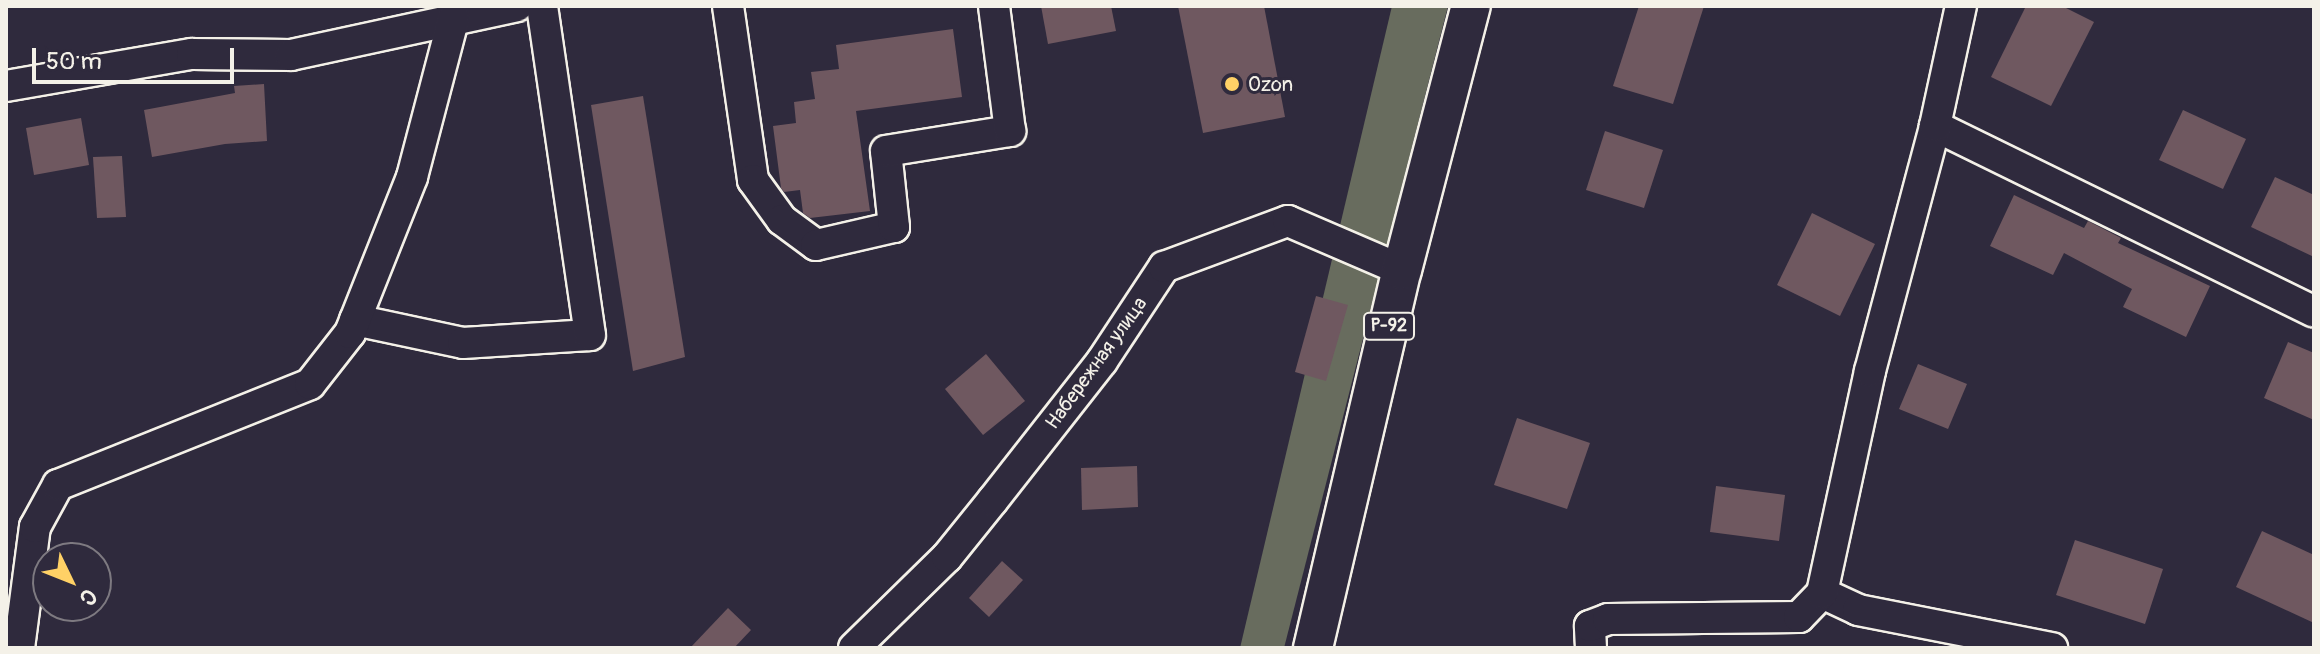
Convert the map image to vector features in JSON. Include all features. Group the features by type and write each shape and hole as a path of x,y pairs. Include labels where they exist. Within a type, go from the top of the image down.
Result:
{"main road":[{"name":"Р-92","path":"1313,648 1402,270 1471,6"}],"street":[{"path":"6,86 192,54 291,55 454,17 517,6"},
{"path":"355,320 463,343 590,335 542,6"},
{"path":"728,6 753,180 782,220 816,245 894,227 886,151 1010,131 994,6"},
{"path":"1591,648 1590,626 1608,619 1799,617 1822,593 1870,371 1935,126 1961,6"},
{"path":"19,648 35,527 58,485 310,384 350,333 412,177 454,17"},
{"path":"1935,126 2314,312"},
{"name":"Набережная улица","path":"854,648 947,557 1102,361 1164,267 1288,221 1402,270"},
{"path":"1822,593 1858,610 2052,648"}],"green space":[{"path":"1392,6 1448,6 1284,648 1240,648"}],"building":[{"path":"1041,6 1111,6 1116,31 1048,44"},
{"path":"1178,6 1264,6 1285,117 1203,133"},
{"path":"1639,6 1704,6 1673,104 1613,86"},
{"path":"2026,6 2062,6 2094,22 2051,106 1991,77"},
{"path":"953,29 962,97 856,111 870,211 810,218 803,213 800,190 784,192 781,188 773,126 796,123 794,102 815,99 811,72 839,69 836,45"},
{"path":"264,84 267,141 225,144 152,157 144,110 235,93 234,86"},
{"path":"643,96 685,357 633,371 591,105"},
{"path":"2183,110 2246,139 2223,189 2159,160"},
{"path":"81,118 89,165 34,175 26,128"},
{"path":"1605,131 1663,150 1644,208 1586,190"},
{"path":"122,156 126,217 97,218 93,157"},
{"path":"2275,177 2314,195 2314,257 2251,227"},
{"path":"2014,195 2084,228 2088,221 2121,238 2118,243 2210,286 2186,337 2123,307 2132,289 2064,253 2053,275 1990,246"},
{"path":"1812,213 1875,244 1840,316 1777,285"},
{"path":"1316,296 1348,305 1326,381 1295,372"},
{"path":"2288,342 2314,353 2314,420 2264,398"},
{"path":"986,354 1025,401 983,435 945,389"},
{"path":"1918,364 1967,384 1948,429 1899,409"},
{"path":"1517,418 1590,443 1567,509 1494,485"},
{"path":"1137,466 1138,507 1082,510 1081,468"},
{"path":"1716,486 1785,495 1779,541 1710,532"},
{"path":"2262,531 2314,555 2314,623 2236,587"},
{"path":"2075,540 2163,569 2145,624 2056,595"},
{"path":"1002,561 1023,580 989,617 969,598"},
{"path":"728,608 751,630 734,648 690,648"}],"place":[{"name":"Ozon","path":"1232,84"}]}
